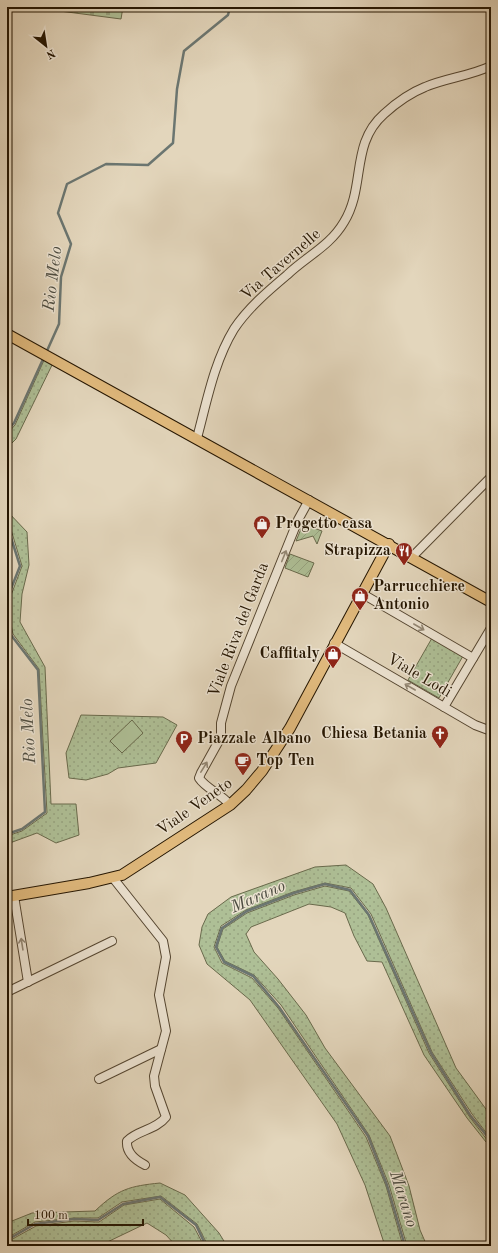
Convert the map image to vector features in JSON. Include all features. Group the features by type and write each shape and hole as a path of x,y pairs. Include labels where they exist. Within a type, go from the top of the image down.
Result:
{"main road":[{"path":"7,334 489,598"},
{"name":"Viale Veneto","path":"10,897 113,878 122,875 230,805 246,790 262,771 290,728 334,643 389,544"}],"street":[{"name":"Via Tavernelle","path":"198,438 213,376 234,329 257,301 294,268 331,241 344,222 353,203 360,154 372,126 401,100 424,87 467,76 491,66"},
{"path":"412,557 491,477"},
{"name":"Viale Riva del Garda","path":"230,805 224,797 202,782 199,778 218,745 221,737 221,723 224,707 230,686 298,520 309,500"},
{"path":"361,593 473,658"},
{"path":"444,707 491,628"},
{"name":"Viale Lodi","path":"334,643 475,725 491,731"},
{"path":"113,878 162,941 165,948 166,957 159,995 166,1031 154,1076 155,1086 166,1117 154,1127 132,1136 127,1141 126,1146 130,1154 145,1165"},
{"path":"10,897 28,982"},
{"path":"7,992 112,941"},
{"path":"99,1079 162,1049"}],"green space":[{"path":"29,7 123,7 121,19"},
{"path":"45,358 53,363 16,439 7,448 7,434 15,425"},
{"path":"7,511 27,532 29,565 22,594 20,622 45,667 51,804 76,804 79,835 56,843 37,833 7,844 7,836 22,831 47,813 39,669 13,634 7,606 22,566 9,523 7,523"},
{"path":"303,524 322,531 317,544 313,536 296,541"},
{"path":"290,554 314,563 308,577 285,568"},
{"path":"432,638 463,656 439,698 408,680"},
{"path":"81,715 163,717 177,725 156,763 118,768 108,774 86,780 69,778 66,753"},
{"path":"132,720 143,733 122,753 110,741"},
{"path":"346,865 373,884 386,908 456,1068 491,1116 491,1139 472,1114 432,1052 371,914 351,888 325,883 293,892 246,910 221,926 214,947 222,963 252,978 278,1008 366,1137 386,1186 403,1246 385,1246 365,1185 337,1124 250,1000 207,964 199,945 202,927 208,914 231,897 315,867"},
{"path":"325,886 349,891 368,915 429,1053 469,1116 491,1145 486,1142 467,1118 424,1055 382,962 367,961 354,936 345,913 331,907 309,904 251,927 246,934 254,952 278,979 306,1015 325,1048 390,1136 409,1186 420,1230 427,1246 407,1246 389,1185 369,1135 281,1005 254,975 225,961 217,947 223,929 247,913 294,895"},
{"path":"160,1183 185,1195 219,1233 227,1246 208,1246 197,1224 161,1196 122,1202 98,1218 74,1218 35,1222 7,1238 7,1223 32,1213 95,1211 118,1193 132,1187"},
{"path":"160,1199 194,1227 204,1246 176,1246 166,1235 147,1223 99,1246 7,1246 7,1242 36,1226 74,1221 99,1222 124,1205"}],"waterway":[{"name":"Rio Melo","path":"46,353 59,324 61,277 71,244 58,213 67,184 106,164 148,165 173,143 177,89 184,51 228,15 230,7"},
{"name":"Rio Melo","path":"7,431 14,423 44,357"},
{"name":"Rio Melo","path":"7,525 20,566 7,599"},
{"name":"Rio Melo","path":"7,614 11,635 38,670 45,812 22,829 7,834"},
{"name":"Marano","path":"405,1246 387,1185 368,1136 279,1007 253,976 224,962 216,947 222,928 247,911 294,893 325,884 350,890 369,915 431,1053 470,1115 491,1141"},
{"name":"Marano","path":"7,1240 35,1224 74,1219 98,1220 123,1204 160,1197 196,1225 206,1246"}],"place":[{"name":"Progetto casa","path":"262,539"},
{"name":"Strapizza","path":"404,566"},
{"name":"Parrucchiere Antonio","path":"360,611"},
{"name":"Caffitaly","path":"333,669"},
{"name":"Chiesa Betania","path":"440,749"},
{"name":"Piazzale Albano","path":"184,754"},
{"name":"Top Ten","path":"243,776"}]}
